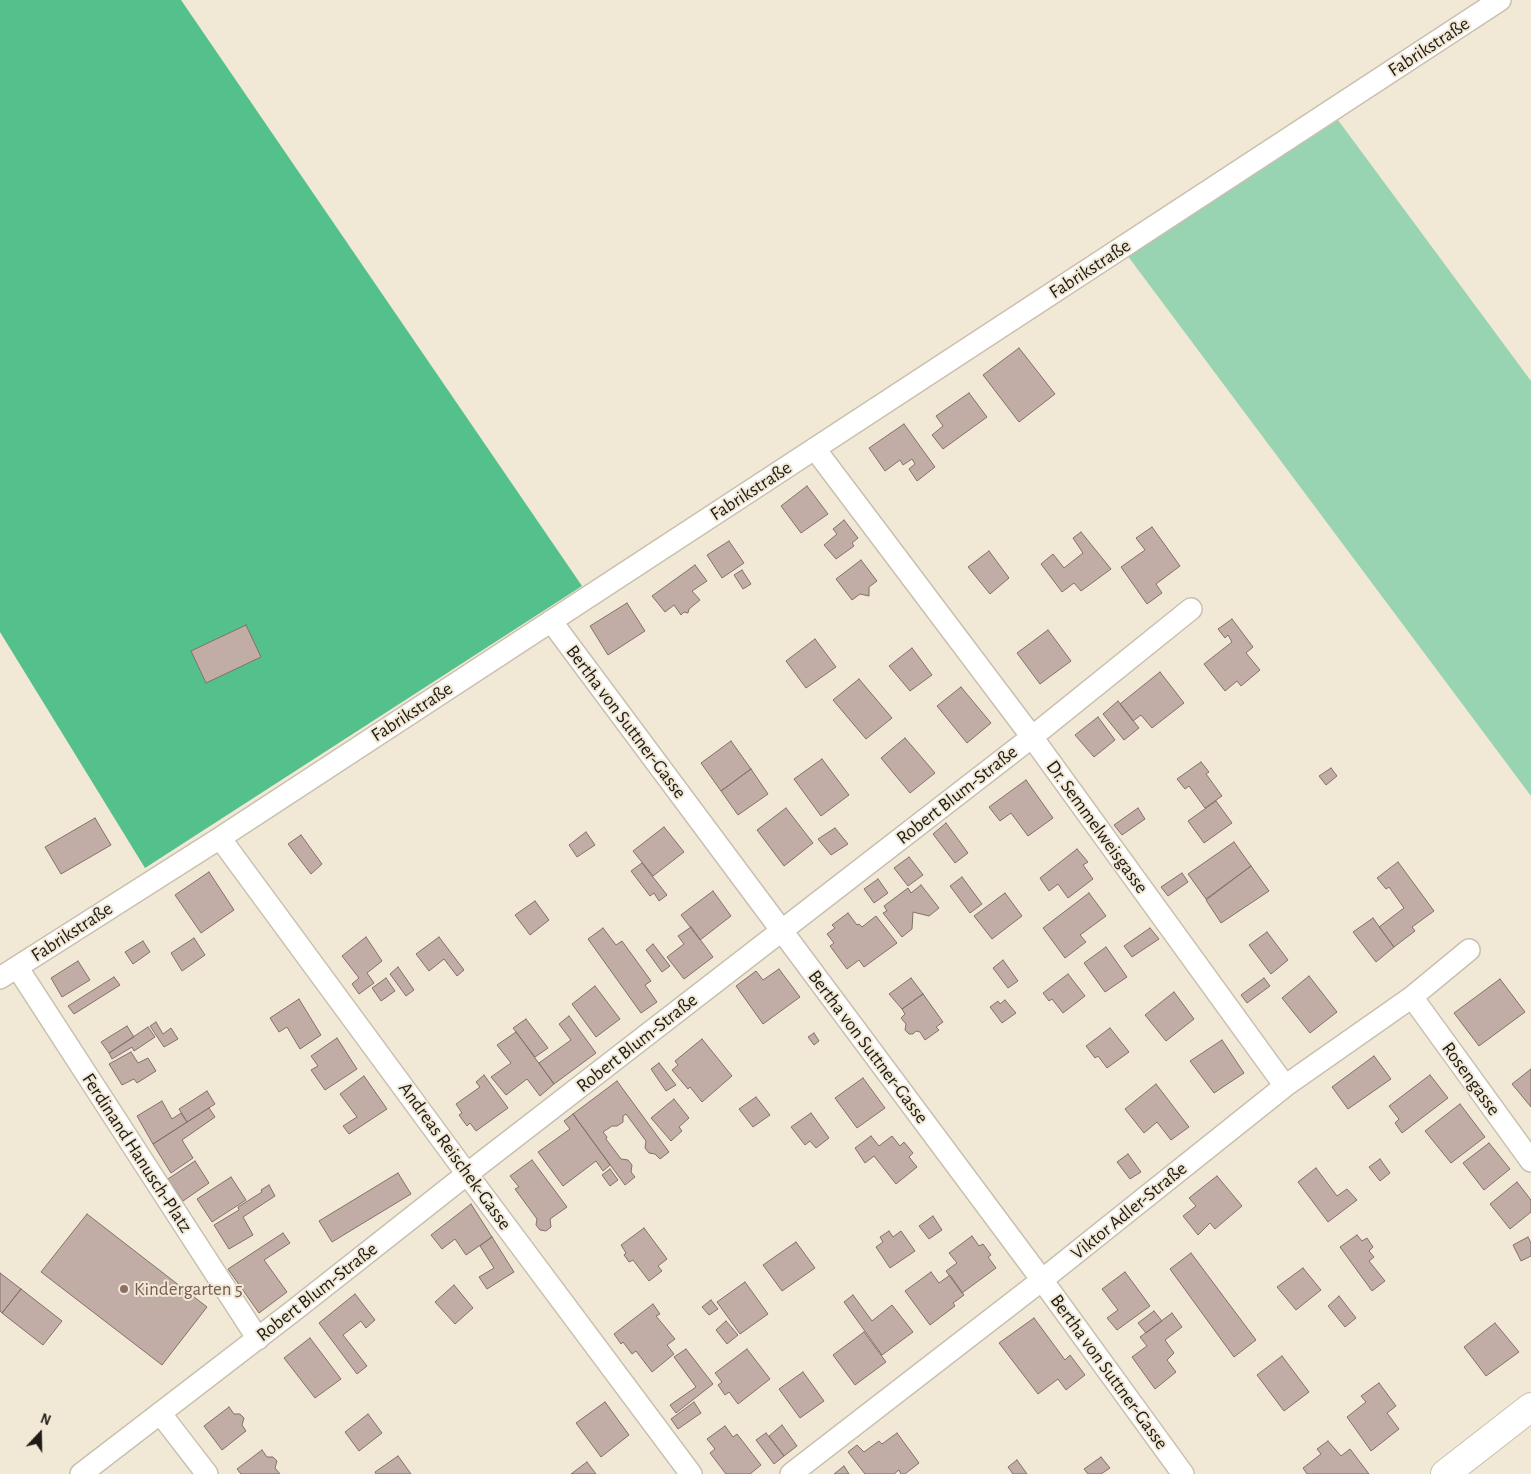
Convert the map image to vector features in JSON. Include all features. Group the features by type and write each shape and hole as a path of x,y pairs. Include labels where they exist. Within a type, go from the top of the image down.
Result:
{"main road":[{"path":"1445,1474 1531,1407"}],"street":[{"name":"Fabrikstraße","path":"9,973 220,838 1500,0"},
{"name":"Dr. Semmelweisgasse","path":"815,449 1032,737 1285,1086"},
{"name":"Robert Blum-Straße","path":"81,1474 258,1339 467,1174 1032,737 1191,609"},
{"name":"Bertha von Suttner-Gasse","path":"551,621 1042,1280 1183,1474"},
{"name":"Andreas Reischek-Gasse","path":"220,838 691,1474"},
{"name":"Viktor Adler-Straße","path":"791,1474 1042,1280 1285,1086 1412,997 1469,950"},
{"name":"Ferdinand Hanusch-Platz","path":"9,973 258,1339"},
{"name":"Rosengasse","path":"1412,997 1531,1161"},
{"path":"160,1413 207,1474"}],"green space":[{"path":"0,0 181,0 582,586 145,868 0,632"},
{"path":"1338,120 1531,381 1531,796 1127,255"}],"building":[{"path":"1019,348 1055,394 1019,422 983,375"},
{"path":"969,393 987,417 943,449 932,435 943,426 936,416"},
{"path":"904,424 935,467 917,481 909,469 915,464 912,459 903,465 900,460 885,471 869,448"},
{"path":"807,486 828,514 801,533 781,506"},
{"path":"844,520 858,538 852,543 854,546 836,559 824,545 837,534 833,529"},
{"path":"1152,527 1180,566 1156,584 1162,593 1147,604 1121,567 1145,550 1136,538"},
{"path":"1081,532 1111,569 1081,591 1074,583 1062,592 1041,564 1053,554 1064,568 1083,553 1073,538"},
{"path":"729,541 744,563 722,578 707,555"},
{"path":"989,551 1009,578 990,594 968,567"},
{"path":"861,560 877,581 869,587 869,596 860,594 852,600 836,579"},
{"path":"695,565 707,581 692,591 700,600 689,609 688,613 684,612 681,615 674,605 665,612 652,596"},
{"path":"742,570 751,584 743,589 734,575"},
{"path":"627,603 645,631 608,655 590,626"},
{"path":"1232,619 1253,647 1246,653 1260,670 1241,686 1237,681 1225,691 1204,664 1232,642 1228,635 1225,638 1218,629"},
{"path":"246,625 261,657 206,683 191,651"},
{"path":"1048,630 1071,661 1040,684 1017,653"},
{"path":"815,639 836,667 806,688 786,661"},
{"path":"912,648 932,675 910,691 889,666"},
{"path":"1160,672 1184,703 1152,728 1141,715 1133,721 1120,704"},
{"path":"859,679 892,718 866,739 833,700"},
{"path":"961,687 991,723 967,743 937,706"},
{"path":"1118,701 1139,728 1124,740 1103,714"},
{"path":"1098,717 1115,740 1094,757 1075,735"},
{"path":"905,738 935,773 910,793 881,758"},
{"path":"731,741 751,769 721,791 701,763"},
{"path":"822,759 849,795 821,816 794,779"},
{"path":"1201,762 1209,772 1206,774 1222,796 1205,808 1189,786 1185,789 1177,779"},
{"path":"1331,768 1337,776 1326,785 1319,776"},
{"path":"751,769 768,794 738,815 721,791"},
{"path":"1026,780 1053,818 1028,836 1011,813 1000,821 989,807"},
{"path":"1216,801 1232,823 1204,843 1188,821"},
{"path":"786,808 813,843 784,866 757,830"},
{"path":"1138,808 1145,819 1122,835 1114,825"},
{"path":"95,818 111,845 61,874 45,847"},
{"path":"946,823 968,853 955,863 933,834"},
{"path":"664,827 684,852 653,876 633,851"},
{"path":"835,828 848,844 831,855 818,839"},
{"path":"586,832 595,845 577,857 569,845"},
{"path":"301,835 322,864 311,874 288,844"},
{"path":"1234,842 1251,866 1206,899 1188,874"},
{"path":"1077,849 1088,862 1083,865 1093,879 1068,898 1058,884 1049,891 1040,878"},
{"path":"909,857 923,875 908,886 894,868"},
{"path":"1398,862 1434,911 1412,927 1415,931 1394,947 1379,927 1404,908 1389,887 1386,889 1377,878"},
{"path":"642,863 667,895 659,901 654,893 650,896 631,871"},
{"path":"1251,866 1269,891 1221,923 1206,900"},
{"path":"209,872 234,910 201,933 175,895"},
{"path":"1182,873 1188,882 1168,896 1161,887"},
{"path":"962,877 982,904 970,913 950,886"},
{"path":"878,879 888,893 874,903 864,889"},
{"path":"921,885 939,908 929,916 913,912 912,929 902,937 883,913 887,911 884,906 908,888 911,893"},
{"path":"713,891 731,916 700,940 681,915"},
{"path":"1005,893 1022,916 992,939 974,916"},
{"path":"1089,893 1106,916 1080,935 1086,942 1065,958 1043,928"},
{"path":"535,901 549,920 530,935 515,915"},
{"path":"848,913 857,925 859,924 862,927 876,916 897,943 864,967 859,960 847,969 830,946 834,943 827,934 835,928 832,925"},
{"path":"1373,918 1394,947 1376,962 1353,932"},
{"path":"691,927 713,957 684,979 667,957 684,944 678,936"},
{"path":"603,928 616,945 622,941 651,981 645,985 657,1002 641,1013 588,939"},
{"path":"1150,928 1159,939 1132,957 1124,946"},
{"path":"1267,932 1288,960 1271,974 1249,945"},
{"path":"366,937 382,961 367,973 374,983 359,994 352,984 359,978 342,956"},
{"path":"439,937 464,970 457,976 444,959 429,971 416,954"},
{"path":"194,938 205,955 182,971 171,953"},
{"path":"143,941 150,952 133,964 125,952"},
{"path":"653,944 670,966 662,972 646,950"},
{"path":"1106,947 1127,977 1105,992 1084,963"},
{"path":"1003,960 1018,981 1008,988 993,968"},
{"path":"78,961 90,980 62,997 51,978"},
{"path":"398,967 414,990 406,996 390,974"},
{"path":"779,969 800,997 763,1024 736,986 756,971 763,980"},
{"path":"1068,974 1085,996 1063,1013 1052,999 1049,1001 1043,993"},
{"path":"1309,976 1337,1012 1310,1033 1282,998"},
{"path":"114,977 120,985 74,1014 68,1006"},
{"path":"386,978 395,991 381,1001 372,988"},
{"path":"911,978 923,994 902,1009 889,994"},
{"path":"1264,978 1270,986 1247,1003 1241,995"},
{"path":"1500,979 1525,1012 1479,1046 1454,1013"},
{"path":"595,986 620,1019 596,1037 572,1004"},
{"path":"1174,992 1194,1019 1166,1041 1145,1015"},
{"path":"923,994 943,1022 936,1027 939,1030 925,1040 920,1032 916,1031 913,1034 909,1034 905,1030 906,1024 901,1018 905,1014 902,1009"},
{"path":"299,999 321,1035 300,1049 287,1027 279,1032 270,1018"},
{"path":"1005,1000 1016,1013 1002,1023 990,1007 998,1001 1000,1004"},
{"path":"569,1016 596,1053 554,1084 539,1063 571,1040 559,1024"},
{"path":"526,1019 548,1048 535,1057 513,1028"},
{"path":"156,1022 163,1034 171,1028 178,1039 164,1047 150,1026"},
{"path":"127,1026 134,1037 109,1053 101,1042"},
{"path":"148,1027 155,1037 134,1051 132,1047 112,1059 109,1053"},
{"path":"1110,1028 1129,1052 1107,1068 1098,1056 1095,1058 1086,1046"},
{"path":"516,1032 554,1084 540,1096 527,1079 506,1095 491,1077 511,1063 497,1045"},
{"path":"814,1033 819,1041 814,1045 808,1037"},
{"path":"337,1038 357,1069 325,1090 311,1070 318,1066 311,1056"},
{"path":"702,1039 732,1076 702,1102 690,1087 688,1089 672,1070 678,1065 675,1061"},
{"path":"1222,1040 1244,1073 1214,1093 1190,1061"},
{"path":"131,1052 138,1063 148,1058 156,1071 137,1083 134,1079 122,1085 109,1064"},
{"path":"1374,1056 1391,1079 1348,1109 1332,1087"},
{"path":"659,1063 676,1085 666,1091 651,1069"},
{"path":"1531,1069 1531,1107 1512,1084"},
{"path":"484,1075 508,1108 476,1131 470,1123 467,1126 459,1115 462,1113 456,1104 480,1087 476,1082"},
{"path":"1430,1075 1448,1098 1402,1133 1395,1123 1399,1119 1389,1106"},
{"path":"364,1076 387,1109 349,1134 343,1126 357,1117 340,1094"},
{"path":"863,1078 885,1108 857,1128 835,1098"},
{"path":"617,1081 669,1152 660,1159 655,1154 649,1153 645,1148 646,1141 626,1114 623,1116 623,1122 603,1132 621,1159 628,1160 632,1165 631,1172 635,1177 625,1185 573,1114"},
{"path":"1156,1084 1189,1127 1171,1140 1157,1122 1144,1133 1125,1109"},
{"path":"207,1091 215,1104 187,1122 179,1109"},
{"path":"756,1097 770,1115 753,1127 739,1109"},
{"path":"674,1099 689,1118 679,1127 682,1131 671,1141 651,1118"},
{"path":"162,1101 172,1119 181,1113 187,1122 153,1144 137,1116"},
{"path":"1460,1104 1485,1137 1451,1163 1425,1131"},
{"path":"209,1108 215,1117 182,1140 193,1158 171,1173 153,1144"},
{"path":"811,1113 829,1138 816,1148 810,1141 805,1145 791,1127"},
{"path":"573,1114 610,1165 603,1171 596,1161 563,1186 538,1152 570,1129 564,1121"},
{"path":"871,1136 879,1146 892,1136 900,1146 904,1142 913,1153 909,1157 917,1167 896,1184 874,1156 865,1163 855,1148"},
{"path":"1489,1143 1510,1169 1484,1190 1463,1163"},
{"path":"1128,1154 1141,1172 1130,1179 1117,1162"},
{"path":"1380,1159 1390,1173 1380,1181 1369,1167"},
{"path":"532,1160 567,1207 550,1219 551,1227 546,1231 540,1230 536,1225 537,1219 515,1189 519,1187 510,1176"},
{"path":"195,1161 209,1183 183,1201 168,1179"},
{"path":"1316,1168 1337,1196 1347,1189 1357,1200 1328,1222 1298,1182"},
{"path":"610,1169 618,1180 610,1186 602,1175"},
{"path":"398,1173 411,1194 332,1242 319,1221"},
{"path":"1217,1176 1242,1206 1215,1229 1210,1223 1198,1235 1183,1216 1196,1206 1189,1198"},
{"path":"231,1177 246,1200 212,1222 197,1199"},
{"path":"1517,1182 1531,1200 1531,1212 1510,1229 1490,1204"},
{"path":"269,1185 275,1196 243,1217 253,1235 229,1249 214,1225 239,1210 238,1207 262,1192 261,1190"},
{"path":"471,1204 492,1237 466,1255 455,1239 442,1249 431,1235"},
{"name":"Kindergarten 5","path":"87,1214 207,1307 162,1365 41,1272"},
{"path":"933,1216 942,1230 929,1239 919,1226"},
{"path":"644,1228 667,1259 658,1266 662,1271 649,1281 633,1260 629,1262 624,1255 626,1253 621,1245"},
{"path":"889,1231 893,1237 901,1231 915,1251 890,1268 876,1247 883,1242 880,1237"},
{"path":"283,1233 290,1243 264,1260 287,1292 259,1313 228,1269"},
{"path":"1357,1235 1362,1241 1367,1238 1373,1247 1369,1251 1374,1257 1369,1261 1385,1281 1372,1291 1340,1247"},
{"path":"972,1236 979,1246 983,1244 991,1255 988,1257 996,1268 962,1293 946,1271 957,1263 949,1253"},
{"path":"492,1237 514,1272 487,1289 479,1277 494,1268 480,1246"},
{"path":"1528,1237 1531,1243 1531,1256 1521,1261 1513,1245"},
{"path":"796,1242 815,1268 782,1291 763,1265"},
{"path":"1191,1253 1256,1340 1234,1357 1170,1269"},
{"path":"1303,1268 1321,1290 1296,1310 1277,1287"},
{"path":"931,1272 939,1283 950,1275 964,1295 953,1303 955,1306 930,1325 905,1291"},
{"path":"1125,1272 1150,1306 1117,1330 1107,1318 1118,1310 1102,1289"},
{"path":"0,1273 21,1289 2,1313 0,1311"},
{"path":"745,1282 768,1314 740,1334 717,1302"},
{"path":"454,1285 473,1308 455,1324 435,1302"},
{"path":"21,1289 62,1321 43,1345 2,1313"},
{"path":"355,1294 375,1320 366,1328 361,1321 343,1335 367,1366 357,1374 319,1323"},
{"path":"853,1295 872,1321 892,1305 913,1332 882,1355 844,1302"},
{"path":"1339,1296 1356,1318 1345,1327 1328,1306"},
{"path":"711,1300 718,1309 709,1315 702,1307"},
{"path":"653,1304 660,1314 656,1316 675,1339 667,1345 674,1354 652,1372 636,1351 632,1354 614,1334"},
{"path":"1154,1311 1162,1321 1146,1333 1138,1323"},
{"path":"1172,1313 1182,1327 1165,1340 1174,1353 1167,1360 1176,1372 1155,1389 1132,1357 1147,1346 1140,1337"},
{"path":"1034,1318 1065,1360 1070,1355 1085,1375 1066,1390 1058,1379 1038,1394 999,1343"},
{"path":"726,1321 738,1335 727,1344 716,1330"},
{"path":"1495,1323 1519,1352 1486,1376 1464,1347"},
{"path":"864,1332 886,1362 855,1385 833,1355"},
{"path":"310,1338 341,1379 315,1398 284,1358"},
{"path":"686,1349 713,1384 676,1413 670,1405 696,1387 674,1357"},
{"path":"747,1349 770,1379 738,1404 729,1392 725,1395 718,1385 722,1382 715,1373"},
{"path":"1282,1356 1309,1392 1284,1411 1257,1375"},
{"path":"803,1372 824,1401 800,1418 779,1389"},
{"path":"1379,1383 1396,1406 1387,1413 1399,1429 1371,1451 1347,1417 1366,1402 1361,1396"},
{"path":"605,1402 629,1435 601,1457 576,1423"},
{"path":"694,1402 701,1413 678,1429 671,1419"},
{"path":"229,1407 234,1414 240,1414 244,1418 242,1425 246,1431 222,1450 204,1426"},
{"path":"368,1414 382,1433 359,1451 345,1432"},
{"path":"782,1425 797,1446 784,1456 769,1436"},
{"path":"725,1426 733,1437 737,1434 761,1465 750,1474 726,1474 710,1453 715,1449 707,1439"},
{"path":"766,1433 784,1456 774,1464 756,1440"},
{"path":"897,1433 919,1463 905,1474 901,1474 899,1470 894,1474 865,1474 848,1452 857,1445 864,1452 879,1441 882,1444"},
{"path":"1328,1441 1341,1456 1350,1449 1369,1474 1307,1474 1303,1468 1321,1454 1317,1449"},
{"path":"262,1450 267,1457 273,1457 277,1461 275,1468 280,1474 241,1474 237,1469"},
{"path":"398,1456 411,1474 376,1474 375,1472"},
{"path":"1101,1457 1110,1468 1101,1474 1088,1474 1084,1469"},
{"path":"1017,1460 1027,1474 1013,1474 1008,1467"},
{"path":"587,1462 596,1474 571,1474"},
{"path":"844,1466 849,1474 834,1474"}],"place":[{"name":"Kindergarten 5","path":"124,1289"}]}
